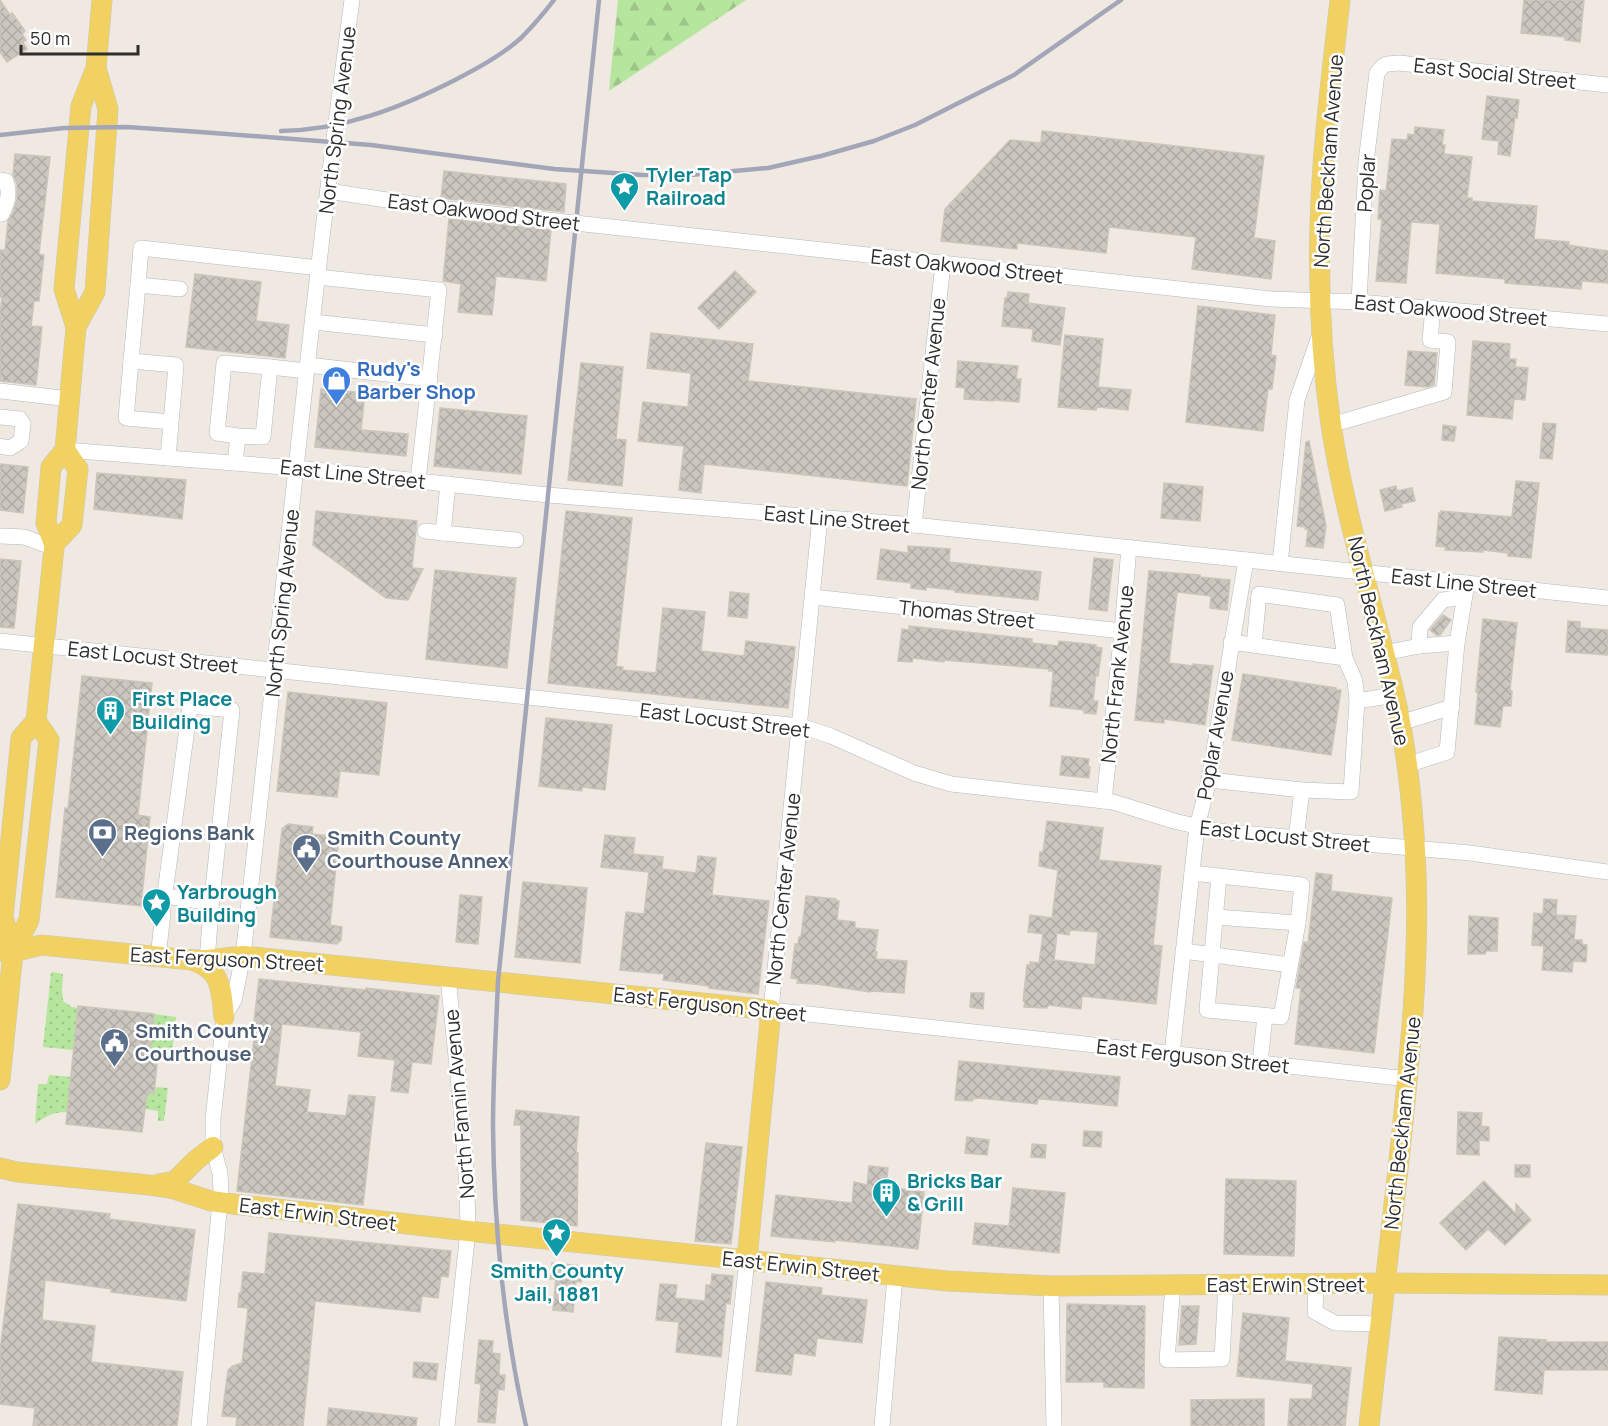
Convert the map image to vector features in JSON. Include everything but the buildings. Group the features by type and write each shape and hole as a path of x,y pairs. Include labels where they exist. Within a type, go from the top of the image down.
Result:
{"main road":[{"path":"0,1080 6,951 3,917 21,738 36,721 54,546 46,523 51,466 65,450 76,327 64,289 81,106 96,68 102,0"},
{"name":"North Beckham Avenue","path":"1340,0 1323,165 1320,257 1322,328 1331,425 1343,488 1395,695 1407,765 1415,849 1416,978 1408,1079 1369,1426"},
{"path":"76,327 95,292 108,109 96,68"},
{"path":"54,546 72,525 78,469 65,450"},
{"path":"6,951 29,920 49,740 36,721"},
{"name":"East Ferguson Street","path":"6,951 41,945 199,960 243,956 771,1010"},
{"path":"199,960 214,975 221,991 224,1017"},
{"name":"North Center Avenue","path":"747,1260 771,1010"},
{"path":"149,1185 175,1181 213,1147"},
{"name":"East Erwin Street","path":"0,1168 17,1172 149,1185 189,1192 211,1201 468,1231 947,1281 1051,1286 1385,1283 1608,1285"}],"street":[{"name":"North Spring Avenue","path":"199,1426 221,1182 213,1147 213,1119 224,1017 234,1000 243,956 276,670 307,368 352,0"},
{"name":"East Social Street","path":"1383,66 1399,63 1608,85"},
{"name":"Poplar","path":"1359,302 1367,154 1377,73 1383,66"},
{"path":"0,180 6,180 9,190 7,204 0,214"},
{"name":"East Oakwood Street","path":"328,191 451,209 1272,299 1359,302 1608,324"},
{"path":"171,422 126,418 141,248 440,290 418,481"},
{"name":"North Center Avenue","path":"914,525 943,264"},
{"path":"138,285 180,289"},
{"path":"1331,425 1443,392 1448,342 1430,340 1433,308"},
{"path":"313,322 435,335"},
{"path":"1280,564 1297,400 1322,328"},
{"path":"131,361 176,365 168,458"},
{"path":"270,368 263,437 217,433 224,363 430,379"},
{"path":"0,391 70,399"},
{"path":"0,417 20,419 23,424 21,441 10,448 0,446"},
{"path":"235,463 238,436"},
{"name":"East Line Street","path":"65,450 297,468 548,495 914,525 1364,572 1466,590 1608,598"},
{"path":"443,533 448,484"},
{"name":"North Center Avenue","path":"771,1010 820,517"},
{"path":"424,531 516,540"},
{"path":"0,536 24,537 54,546"},
{"name":"North Frank Avenue","path":"1104,801 1129,547"},
{"name":"Poplar Avenue","path":"1172,1054 1197,827 1209,780 1246,560"},
{"path":"1407,765 1447,752 1457,643 1466,590"},
{"path":"1419,646 1420,627 1443,600 1466,590"},
{"path":"1209,780 1302,790 1351,792 1357,701 1355,681 1345,658 1337,605 1259,594 1254,645"},
{"name":"Thomas Street","path":"813,597 1122,631"},
{"name":"East Locust Street","path":"0,641 800,726 831,736 931,780 951,784 1104,801 1197,827 1237,833 1470,853 1608,872"},
{"path":"1232,642 1345,658"},
{"path":"1384,653 1419,646 1457,643"},
{"path":"1357,701 1395,695"},
{"path":"158,957 190,705 232,710 210,914 199,960"},
{"path":"1400,723 1452,707"},
{"path":"1296,838 1302,790"},
{"path":"1192,873 1302,885 1298,923 1281,1017 1207,1010 1219,876"},
{"path":"164,906 210,914"},
{"path":"1215,916 1298,923"},
{"path":"1183,951 1290,965"},
{"name":"North Fannin Avenue","path":"447,1426 468,1231 463,1128 448,977"},
{"name":"East Ferguson Street","path":"771,1010 1408,1079"},
{"path":"1260,1063 1265,1016"},
{"path":"729,1426 747,1260"},
{"path":"882,1426 895,1277"},
{"path":"1173,1285 1167,1360 1222,1359 1226,1284"},
{"path":"1316,1284 1315,1312 1335,1323 1381,1324"},
{"path":"1051,1286 1054,1426"}],"green space":[{"path":"618,0 746,0 609,91"},
{"path":"52,972 63,974 63,1001 78,1008 73,1050 43,1047"},
{"path":"154,1014 176,1017 171,1061 157,1060 158,1055 150,1053"},
{"path":"49,1075 71,1077 67,1112 50,1115 35,1124 38,1084 47,1084"},
{"path":"155,1087 168,1088 164,1121 158,1121 158,1111 145,1109 147,1093 154,1094"}],"railway":[{"path":"281,131 327,127 349,122 371,116 434,90 472,71 506,50 521,38 554,0"},
{"path":"526,1426 506,1315 495,1202 493,1109 498,981 599,0"},
{"path":"0,135 64,128 127,127 371,145 554,169 643,175 690,175 768,168 874,141 915,125 1014,75 1121,0"}],"place":[{"name":"Tyler Tap Railroad","path":"625,212"},
{"name":"Rudy's Barber Shop","path":"336,406"},
{"name":"First Place Building","path":"111,736"},
{"name":"Regions Bank","path":"103,858"},
{"name":"Smith County Courthouse Annex","path":"306,874"},
{"name":"Yarbrough Building","path":"156,928"},
{"name":"Smith County Courthouse","path":"114,1068"},
{"name":"Bricks Bar & Grill","path":"886,1218"},
{"name":"Smith County Jail, 1881","path":"557,1258"}]}
